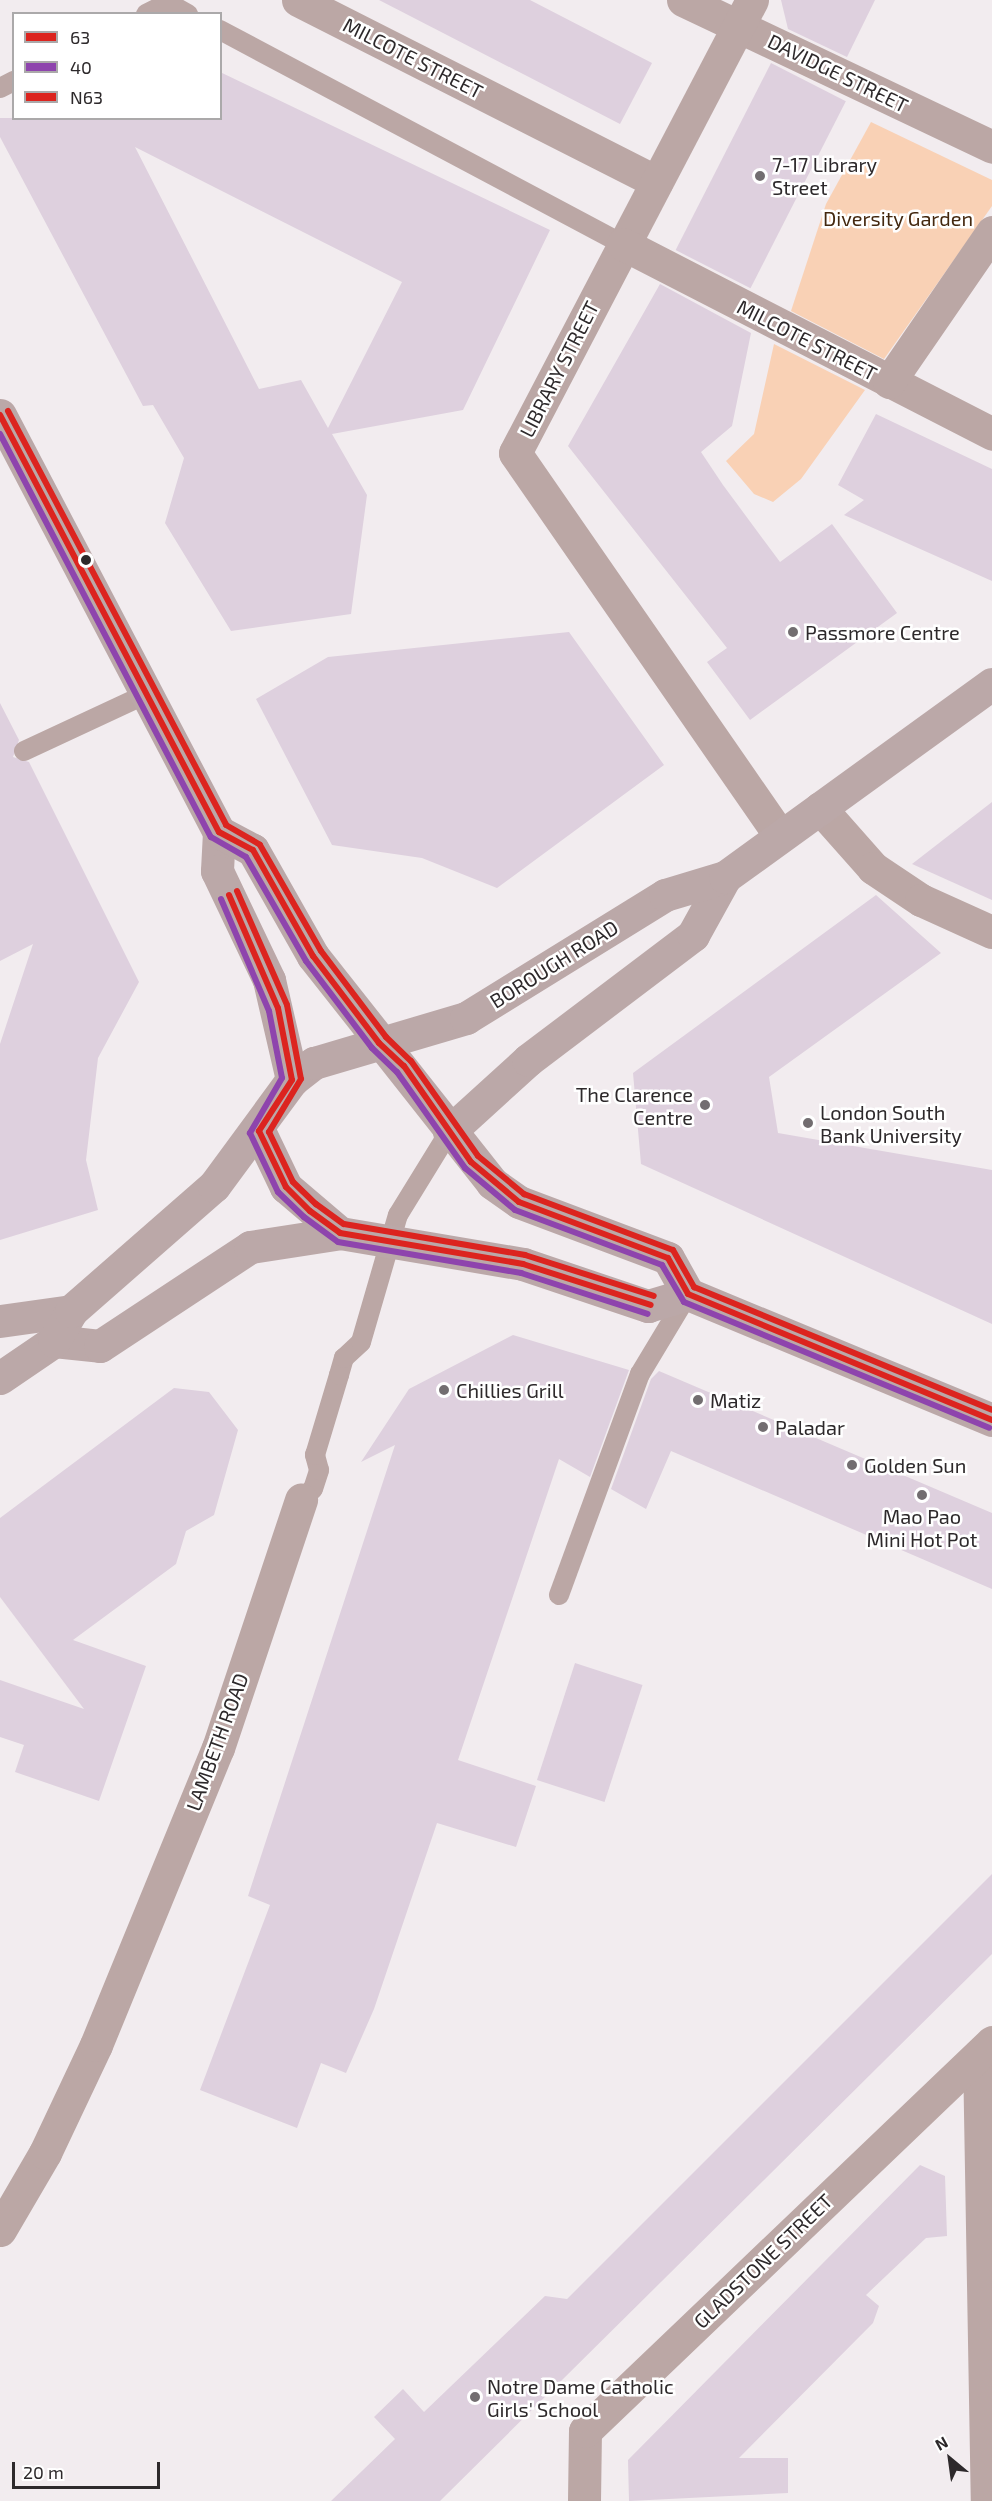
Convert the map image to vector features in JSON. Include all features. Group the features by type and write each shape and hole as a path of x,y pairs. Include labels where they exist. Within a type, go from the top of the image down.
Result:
{"main road":[{"path":"0,415 219,832 217,871 269,980 292,1080"},
{"name":"BOROUGH ROAD","path":"379,1044 466,1018 665,895 725,877 992,684"},
{"path":"219,832 253,850 313,956 379,1044 404,1066 449,1132 492,1183 519,1202 668,1258 688,1294 992,1420"},
{"name":"BOROUGH ROAD","path":"449,1132 528,1060 693,935 725,877"},
{"path":"0,1378 54,1341 71,1311 214,1186 259,1131 292,1080 314,1063 379,1044"},
{"path":"259,1131 286,1187 340,1233"},
{"path":"54,1341 100,1346 250,1247 340,1233 390,1244 523,1264 648,1306 688,1294"},
{"path":"0,1321 71,1311"}],"street":[{"name":"MILCOTE STREET","path":"298,0 656,182"},
{"name":"DAVIDGE STREET","path":"683,0 745,13 992,147"},
{"name":"LIBRARY STREET","path":"745,13 515,453 780,836"},
{"path":"889,382 992,232"},
{"name":"MILCOTE STREET","path":"623,244 992,434"},
{"path":"820,808 873,868 921,900 992,932"},
{"name":"LAMBETH ROAD","path":"0,2230 45,2153 96,2045 218,1748 301,1500"},
{"path":"985,2048 987,2501"},
{"name":"GLADSTONE STREET","path":"584,2501 585,2431 985,2048"}],"lane":[{"path":"150,12 168,3 184,12"},
{"path":"222,31 623,244"},
{"path":"24,751 146,694"},
{"path":"390,1244 398,1215 449,1132"},
{"name":"LAMBETH ROAD","path":"301,1500 313,1489 319,1470 315,1455 344,1358 361,1342 390,1244"},
{"path":"559,1595 640,1374 688,1294"}],"green space":[{"name":"Diversity Garden","path":"871,122 992,180 992,206 884,359 791,311 826,204"},
{"path":"774,344 865,390 801,479 773,502 754,494 726,461 754,434"}],"building":[{"path":"379,0 530,0 652,63 620,124"},
{"path":"781,0 875,0 847,57 788,29"},
{"name":"7-17 Library Street","path":"771,63 846,101 751,288 676,250"},
{"path":"222,73 550,230 463,410 332,434 367,495 351,614 231,631 165,523 184,458 153,405 143,406 0,137 0,118 12,118 12,120 222,120","holes":["135,147 402,282 328,428 301,380 259,389"]},
{"path":"660,284 751,333 732,426 701,452 723,485 780,562 832,524 897,613 750,720 707,662 727,648 568,446"},
{"path":"876,414 992,469 992,581 844,515 864,500 838,485"},
{"path":"569,632 664,765 497,888 422,858 332,845 256,699 328,657"},
{"path":"0,703 19,740 13,757 29,762 139,982 98,1058 86,1160 98,1210 0,1240 0,1044 33,944 0,961"},
{"path":"992,802 992,900 912,864"},
{"name":"The Clarence Centre","path":"876,895 941,953 769,1077 778,1133 992,1170 992,1324 641,1164 633,1073"},
{"path":"513,1335 629,1370 590,1477 559,1459 458,1760 536,1786 516,1847 437,1823 374,2009 346,2073 321,2063 297,2128 200,2090 270,1905 248,1896 395,1445 361,1462 409,1389"},
{"path":"659,1371 992,1513 992,1589 671,1451 646,1509 611,1489 651,1379"},
{"path":"174,1388 209,1392 238,1430 214,1515 186,1531 176,1564 73,1640 146,1666 99,1801 15,1772 24,1745 0,1737 0,1680 84,1709 0,1597 0,1518"},
{"path":"575,1663 643,1685 605,1802 537,1780"},
{"path":"992,1874 992,1954 440,2501 331,2501 395,2439 374,2417 403,2389 424,2412 545,2296 567,2299"},
{"path":"920,2165 945,2176 947,2236 926,2238 866,2295 879,2306 873,2323 739,2458 788,2458 788,2493 629,2501 628,2460"}],"transit line":[{"name":"N63","path":"8,411 226,825 260,845 321,951 386,1037 411,1061 478,1156 524,1194 673,1250 694,1287 992,1410"},
{"name":"63","path":"0,415 219,832 253,850 313,956 379,1043 404,1066 471,1162 519,1202 668,1258 688,1294 992,1420"},
{"name":"40","path":"0,434 211,837 246,857 306,961 372,1048 397,1072 465,1168 515,1210 662,1265 684,1302 989,1428"},
{"name":"N63","path":"237,891 287,1005 301,1079 269,1132 293,1182 316,1204 344,1224 525,1255 654,1296"},
{"name":"63","path":"229,895 278,1008 292,1080 259,1131 286,1187 310,1211 340,1233 523,1264 651,1305"},
{"name":"40","path":"221,899 269,1011 282,1078 250,1133 278,1192 304,1217 338,1242 521,1273 648,1314"}],"place":[{"name":"7-17 Library Street","path":"760,176"},
{"name":"Passmore Centre","path":"793,632"},
{"name":"The Clarence Centre","path":"705,1105"},
{"name":"London South Bank University","path":"808,1123"},
{"name":"Chillies Grill","path":"444,1390"},
{"name":"Matiz","path":"698,1400"},
{"name":"Paladar","path":"763,1427"},
{"name":"Golden Sun","path":"852,1465"},
{"name":"Mao Pao Mini Hot Pot","path":"922,1495"},
{"name":"Notre Dame Catholic Girls' School","path":"475,2397"}]}
